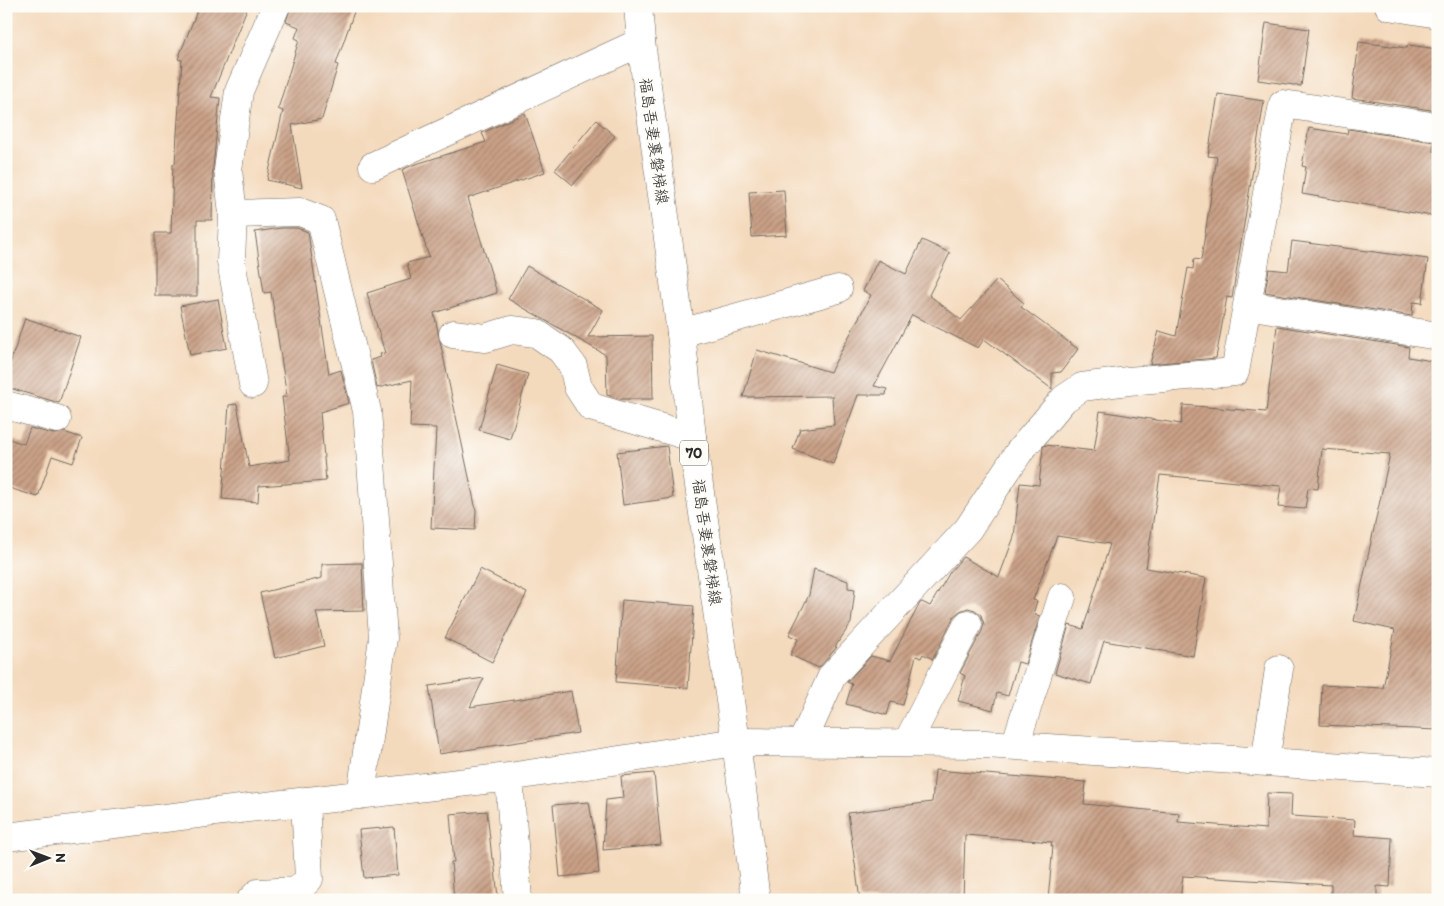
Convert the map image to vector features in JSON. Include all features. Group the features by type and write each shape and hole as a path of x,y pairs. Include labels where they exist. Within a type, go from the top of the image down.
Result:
{"street":[{"path":"253,384 231,261 234,214 228,170 238,91 276,6"},
{"name":"福島吾妻裏磐梯線","path":"638,6 640,42 681,333 692,437 736,742 756,900"},
{"path":"1389,6 1438,14"},
{"path":"373,166 640,42"},
{"path":"803,741 832,676 968,529 1019,452 1064,399 1082,387 1235,372 1283,104 1438,127"},
{"path":"234,214 300,212 321,220 367,411 383,638 361,794"},
{"path":"681,333 838,290"},
{"path":"1247,305 1438,336"},
{"path":"453,334 485,338 512,330 536,333 561,350 574,366 578,387 591,407 692,437"},
{"path":"6,405 57,419"},
{"path":"1015,746 1062,597"},
{"path":"907,743 968,624"},
{"path":"1265,762 1279,669"},
{"path":"6,837 509,777 736,742 803,741 1015,746 1438,773"},
{"path":"509,777 518,900"},
{"path":"251,900 258,892 297,891 309,879 305,801"}],"building":[{"path":"199,6 248,6 211,97 220,98 213,168 212,220 197,220 197,296 155,296 155,233 171,233 173,164 175,164 182,60 178,59"},
{"path":"291,6 356,6 336,64 338,65 322,119 292,125 302,188 267,180 283,111 278,109 299,40 295,38 299,27 286,22"},
{"path":"1266,23 1309,29 1301,86 1258,80"},
{"path":"1359,42 1407,48 1408,45 1438,49 1437,111 1352,98"},
{"path":"1218,94 1264,101 1232,298 1227,297 1216,358 1150,364 1159,331 1176,336 1188,268 1193,269 1194,259 1201,260 1217,157 1208,156"},
{"path":"525,113 545,172 468,198 497,293 434,313 476,510 475,530 431,528 436,428 410,427 412,380 377,388 371,360 381,357 380,354 385,353 367,293 411,279 407,263 429,257 402,170 486,142 482,133"},
{"path":"596,120 615,136 573,185 555,170"},
{"path":"1309,128 1347,134 1348,129 1434,142 1433,151 1438,152 1438,217 1302,194 1306,167 1302,166"},
{"path":"784,190 787,235 752,237 749,192"},
{"path":"281,228 297,228 308,232 329,374 341,370 349,403 320,412 326,481 259,486 258,502 222,499 229,405 237,404 249,467 290,460 282,397 287,397 271,292 264,293 255,232"},
{"path":"922,240 950,253 929,295 961,320 997,280 1024,303 1021,307 1078,349 1061,372 1052,373 1052,389 984,339 978,348 912,315 874,386 887,389 886,395 858,395 833,464 793,449 800,429 834,425 832,396 743,397 757,350 830,372 871,295 863,291 878,260 906,274"},
{"path":"1292,241 1428,259 1422,303 1413,302 1412,316 1265,292 1269,269 1288,271"},
{"path":"527,266 603,310 588,337 652,336 653,399 620,399 607,395 606,355 508,299"},
{"path":"218,299 227,348 190,355 180,306"},
{"path":"25,318 81,337 59,403 6,387 6,376"},
{"path":"1277,326 1409,347 1408,357 1438,362 1438,730 1320,725 1322,685 1383,688 1395,630 1354,621 1390,454 1322,449 1318,489 1308,488 1305,509 1278,507 1281,486 1160,475 1146,568 1206,578 1193,656 1104,641 1091,684 1055,673 1069,625 1083,629 1110,544 1057,536 1033,600 1037,601 1033,614 1040,616 1025,664 1018,662 1008,696 997,693 993,710 958,701 965,676 960,673 984,624 981,615 975,610 968,608 954,616 933,659 923,654 921,658 916,656 903,705 891,702 887,715 846,704 852,684 847,682 871,656 890,661 920,603 922,602 930,606 950,572 963,557 999,577 1014,537 1020,483 1039,485 1043,447 1045,445 1094,451 1100,411 1181,424 1183,405 1266,412"},
{"path":"497,365 528,374 510,439 479,430"},
{"path":"30,428 53,434 64,432 82,438 73,463 52,456 38,497 6,487 6,438 24,444"},
{"path":"667,446 673,498 623,505 617,452"},
{"path":"362,563 364,611 316,612 324,646 275,658 260,593 322,578 322,564"},
{"path":"480,569 527,593 492,662 445,638"},
{"path":"814,569 848,581 848,588 855,589 851,623 835,647 837,647 819,668 790,655 798,639 789,635 809,595"},
{"path":"622,600 694,606 688,688 616,682"},
{"path":"484,678 470,707 571,691 578,733 439,754 429,686"},
{"path":"935,770 1086,782 1084,804 1179,813 1178,822 1266,829 1267,793 1292,794 1291,816 1355,820 1354,835 1392,838 1390,887 1377,886 1377,900 1331,900 1331,885 1183,876 1180,900 1048,900 1052,842 965,835 963,900 860,900 848,813 932,802"},
{"path":"654,773 661,845 603,850 606,800 623,798 621,776"},
{"path":"589,802 599,873 560,877 553,805"},
{"path":"487,811 498,898 454,900 451,862 454,862 450,814"},
{"path":"394,827 398,875 364,878 359,830"}]}
